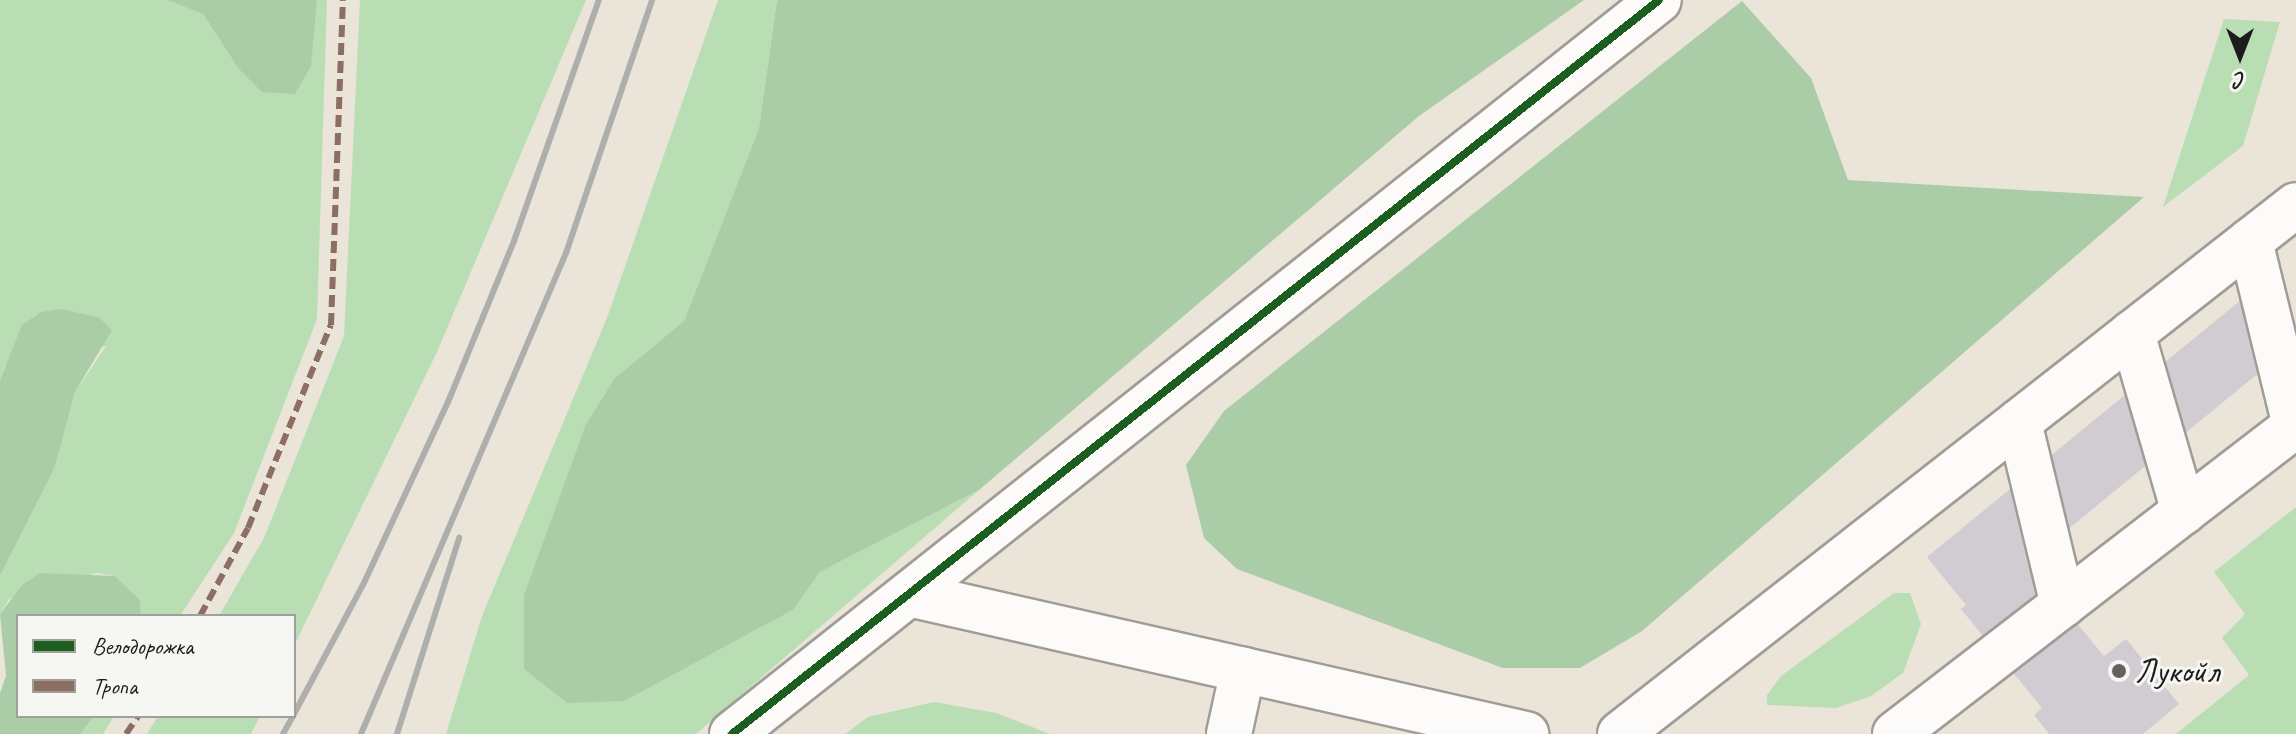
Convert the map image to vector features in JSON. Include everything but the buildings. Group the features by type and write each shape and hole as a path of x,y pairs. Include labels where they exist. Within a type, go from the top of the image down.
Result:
{"street":[{"path":"732,734 913,595 1659,0"},
{"path":"1620,734 2296,205"},
{"path":"1895,734 2295,425 2250,241"},
{"path":"2132,333 2184,512"},
{"path":"2019,422 2063,605"},
{"path":"913,595 1526,734"},
{"path":"1229,734 1243,670"}],"green space":[{"path":"0,0 174,0 203,14 238,68 313,37 317,0 327,0 317,319 234,533 181,614 141,614 140,600 115,576 97,573 9,599 0,614 0,576 55,467 75,392 106,346 5,366 0,380"},
{"path":"168,0 317,0 311,66 295,94 262,92 238,68 203,14"},
{"path":"360,0 586,0 437,352 296,642 296,614 220,614 264,538 344,336"},
{"path":"718,0 777,0 759,128 684,321 615,378 720,649 793,610 820,572 979,490 696,734 446,734 482,616 607,318"},
{"path":"777,0 1584,0 1419,116 979,490 820,572 793,610 624,701 567,703 524,669 524,595 586,424 615,378 684,321 759,128"},
{"path":"1742,1 1811,78 1848,180 2144,197 1642,631 1580,668 1503,668 1237,569 1204,538 1186,465 1224,411"},
{"path":"2224,19 2280,22 2243,146 2163,207"},
{"path":"62,309 100,318 112,330 75,392 55,467 0,576 0,380 22,325 41,312"},
{"path":"2296,507 2296,734 2176,734 2249,675 2222,638 2245,614 2214,572"},
{"path":"40,573 115,576 140,600 141,614 16,614 16,718 92,718 80,734 0,734 0,693 6,676 0,614 22,585"},
{"path":"1894,593 1910,593 1921,624 1903,673 1871,696 1836,708 1767,705 1767,695 1781,676"},
{"path":"934,702 996,713 1050,734 845,734 868,717"},
{"path":"92,718 113,718 103,734 80,734"},
{"path":"157,718 259,718 251,734 147,734"}],"railway":[{"path":"296,710 363,585 448,402 514,241 599,0"},
{"path":"361,734 566,253 652,0"},
{"path":"397,734 459,538"},
{"path":"283,734 292,718"}],"marked path":[{"path":"201,614 248,528 331,325 343,0"},
{"path":"126,734 137,718"}],"cycle path":[{"path":"732,734 1659,0"}],"place":[{"name":"Лукойл","path":"2119,671"}]}
